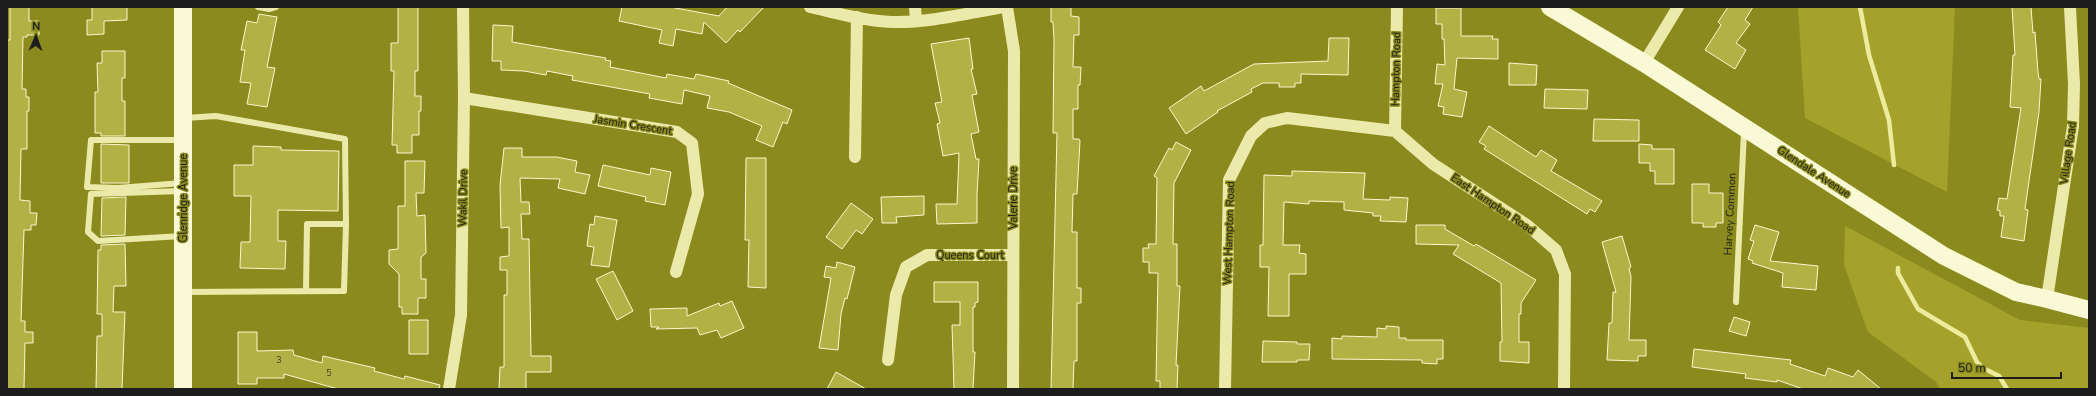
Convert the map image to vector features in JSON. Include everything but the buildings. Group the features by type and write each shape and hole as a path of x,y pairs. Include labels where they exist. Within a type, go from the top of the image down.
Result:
{"main road":[{"name":"Glenridge Avenue","path":"183,7 183,389"},
{"name":"Glendale Avenue","path":"1550,7 1644,63 1944,256 2016,292 2047,298 2089,310"}],"street":[{"name":"Wakil Drive","path":"449,389 461,315 464,98 463,7"},
{"path":"810,7 857,17 891,22 916,21 1005,7"},
{"path":"915,7 916,21"},
{"name":"Valerie Drive","path":"1005,7 1014,51 1013,389"},
{"name":"Hampton Road","path":"1395,131 1397,7"},
{"path":"1644,63 1678,7"},
{"name":"Village Road","path":"2047,298 2073,126 2074,84 2070,7"},
{"path":"855,157 857,17"},
{"name":"Jasmin Crescent","path":"464,98 677,132 692,144 698,194 676,272"},
{"name":"West Hampton Road","path":"1225,389 1229,180 1251,136 1265,123 1287,118 1395,131"},
{"name":"East Hampton Road","path":"1395,131 1433,164 1527,225 1556,250 1565,274 1564,389"},
{"name":"Queens Court","path":"888,360 896,295 906,267 927,255 1013,255"}],"lane":[{"path":"258,7 269,9 276,7"},
{"path":"183,118 216,116 345,139 346,224 344,291 306,290 183,292"},
{"name":"Harvey Common","path":"1736,302 1744,127"},
{"path":"183,140 91,140 87,187 183,187"},
{"path":"183,187 91,194 88,232 98,241 183,236"},
{"path":"306,290 307,224 346,224"}],"shaded area":[{"path":"1798,7 1955,7 1947,192 1805,118"},
{"path":"1845,226 2020,320 2089,328 2089,389 1940,389 1936,382 1868,332 1844,265"}],"waterway":[{"path":"1860,7 1869,55 1889,120 1894,165"},
{"path":"1898,268 1898,273 1918,309 1965,337 1977,362 1983,368 1999,376 2007,389"}]}
